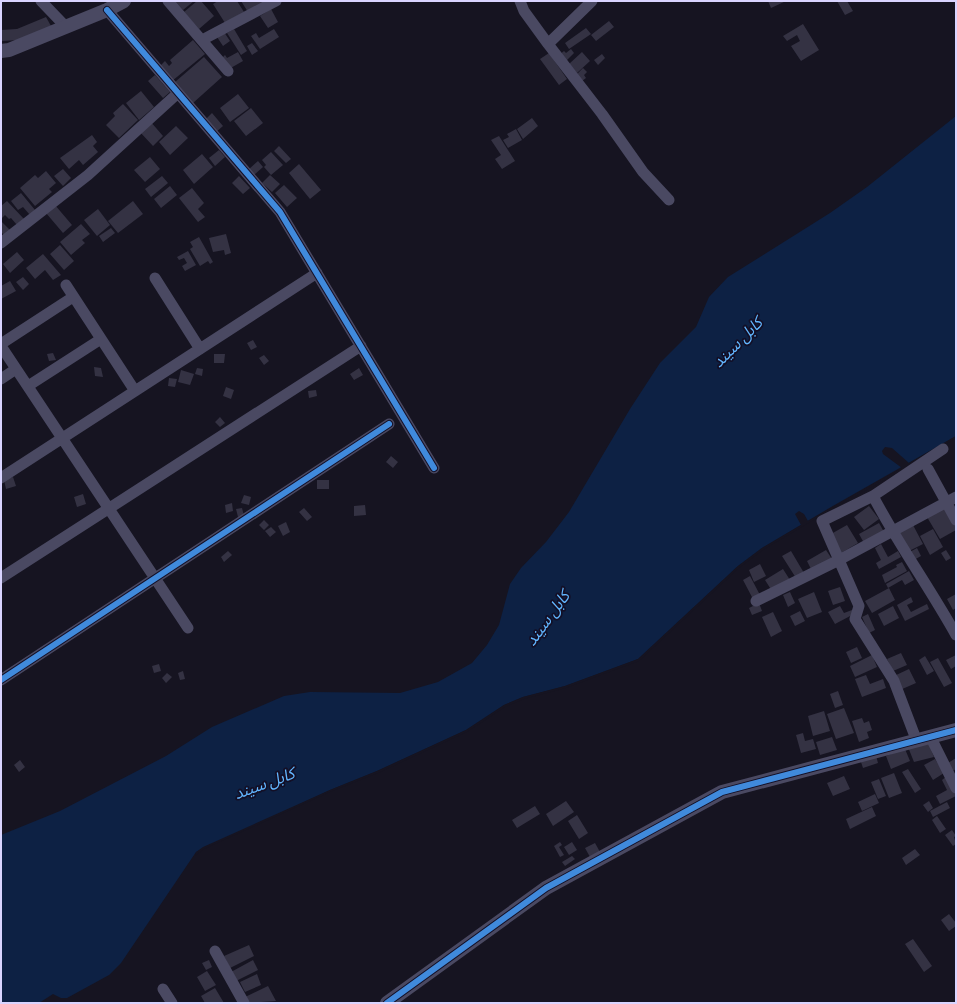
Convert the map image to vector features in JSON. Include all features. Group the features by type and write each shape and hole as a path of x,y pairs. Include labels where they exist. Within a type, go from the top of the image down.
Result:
{"street":[{"path":"41,1 66,27"},
{"path":"1,51 9,50 66,27 107,10 124,1"},
{"path":"168,1 228,71"},
{"path":"202,40 276,1"},
{"path":"520,1 524,11 602,114 643,172 669,200"},
{"path":"548,44 592,1"},
{"path":"107,10 280,212 434,468"},
{"path":"1,243 88,175 178,93"},
{"path":"1,478 316,273"},
{"path":"155,278 200,348"},
{"path":"66,285 135,391"},
{"path":"74,297 1,345 188,628"},
{"path":"28,386 101,339"},
{"path":"1,578 361,346"},
{"path":"1,379 16,369"},
{"path":"1,680 389,424"},
{"path":"942,449 873,496 822,521 859,606 855,619 894,681 923,738 956,788"},
{"path":"928,469 956,520"},
{"path":"873,496 892,531 936,599 956,635"},
{"path":"756,601 839,560 956,497"},
{"path":"387,1003 546,888 722,792 956,730"},
{"path":"215,951 244,1003"},
{"path":"164,989 172,1003"}],"water":[{"name":"کابل سيند","path":"956,116 956,436 762,548 738,566 638,659 565,686 523,697 504,705 466,730 377,771 330,790 196,852 121,963 109,975 67,998 61,998 53,994 39,1003 1,1003 1,835 60,811 166,756 212,727 284,696 310,692 400,693 438,682 472,663 487,645 499,625 510,584 521,568 546,542 569,512 630,409 660,363 696,327 709,297 728,277 830,213 867,187"}],"pier":[{"path":"956,436 956,438 904,469 763,550 739,568 639,661 566,688 524,699 505,707 467,732 378,773 330,792 204,849 195,856 196,852 203,847 330,790 377,771 466,730 504,705 523,697 565,686 638,659 738,566 762,548 801,525 795,514 799,511 804,514 808,521 902,468 883,454 882,451 885,447 892,448 909,463"}],"building":[{"path":"175,1 194,1 183,10"},
{"path":"197,1 201,1 214,16 199,29 184,12"},
{"path":"218,1 237,1 244,12 225,23 213,4"},
{"path":"241,1 265,1 248,12"},
{"path":"768,1 786,1 771,8"},
{"path":"837,1 847,1 853,11 845,15"},
{"path":"271,9 278,22 268,28 260,16"},
{"path":"46,17 51,26 20,40 1,41 1,30 17,29"},
{"path":"609,21 614,27 596,41 591,35"},
{"path":"803,24 819,50 801,61 791,46 800,41 797,35 787,41 783,36"},
{"path":"586,28 591,34 569,49 565,43"},
{"path":"234,29 247,51 241,55 227,33"},
{"path":"274,29 279,37 260,49 251,36 256,33 259,38"},
{"path":"224,32 230,41 223,46 217,37"},
{"path":"193,40 205,54 172,81 160,66 165,61 169,66 172,63 170,60"},
{"path":"252,43 258,51 252,55 247,46"},
{"path":"571,49 574,53 565,62 559,55 564,51 566,53"},
{"path":"238,52 243,61 229,69 222,58 225,55 227,58"},
{"path":"582,52 590,61 577,73 569,64"},
{"path":"549,53 567,79 559,85 540,59"},
{"path":"602,54 605,58 598,65 594,60"},
{"path":"204,57 222,77 193,103 175,82"},
{"path":"583,68 587,72 584,75 586,78 582,81 576,75"},
{"path":"155,75 170,92 163,98 148,81"},
{"path":"141,91 154,107 139,120 126,103"},
{"path":"238,94 249,108 230,122 220,108"},
{"path":"123,104 138,120 119,138 106,125 115,116 113,113"},
{"path":"251,108 263,123 246,136 234,121"},
{"path":"212,113 223,126 215,133 204,121"},
{"path":"532,118 538,126 523,139 517,129"},
{"path":"150,121 163,136 153,146 139,131"},
{"path":"176,126 188,138 170,155 159,142"},
{"path":"516,129 522,140 508,148 503,140 509,137 507,134"},
{"path":"92,135 97,142 93,146 98,152 83,165 79,160 69,169 60,158"},
{"path":"499,136 515,161 502,169 495,159 501,155 491,140"},
{"path":"279,146 291,159 286,163 274,151"},
{"path":"219,150 225,157 215,166 209,158"},
{"path":"271,152 283,165 271,175 264,167 266,165 262,160"},
{"path":"202,154 213,167 194,184 183,170"},
{"path":"150,157 160,169 145,182 134,170"},
{"path":"258,161 263,167 253,176 248,170"},
{"path":"299,164 321,190 310,199 289,173"},
{"path":"63,169 71,178 63,186 54,176"},
{"path":"46,171 56,183 49,189 52,192 35,206 20,188 35,175 38,178"},
{"path":"270,175 280,184 272,192 262,183"},
{"path":"162,176 168,183 151,197 145,189"},
{"path":"239,176 250,188 243,194 232,183"},
{"path":"284,185 297,198 287,207 275,193"},
{"path":"170,186 177,195 161,208 154,199"},
{"path":"192,188 204,203 198,209 205,217 198,222 179,198"},
{"path":"21,193 35,210 30,215 23,207 18,210 11,201"},
{"path":"7,201 24,219 17,225 11,218 9,219 5,215 1,219 1,206"},
{"path":"133,201 143,214 118,233 108,221"},
{"path":"55,205 72,225 63,233 46,213"},
{"path":"98,209 110,225 97,236 84,220"},
{"path":"1,221 11,231 5,236 1,232"},
{"path":"81,224 90,234 82,240 85,243 71,255 60,242"},
{"path":"111,228 115,233 103,242 99,236"},
{"path":"226,234 231,253 225,255 224,250 213,252 209,238"},
{"path":"199,237 213,262 210,264 208,261 200,266 190,249 193,247 190,242"},
{"path":"60,245 74,261 64,270 50,254"},
{"path":"188,251 196,265 185,271 182,266 187,263 184,258 179,260 177,257"},
{"path":"17,252 24,260 10,273 3,264"},
{"path":"43,254 61,275 53,280 45,270 35,279 26,268"},
{"path":"23,277 29,284 23,290 16,282"},
{"path":"10,281 16,291 1,299 1,286"},
{"path":"253,340 257,347 251,350 247,343"},
{"path":"53,353 56,360 49,361 47,354"},
{"path":"214,354 225,354 224,363 214,363"},
{"path":"264,355 269,361 264,365 259,358"},
{"path":"94,367 101,368 103,377 95,376"},
{"path":"197,368 203,369 202,376 195,374"},
{"path":"359,368 363,375 354,380 350,374"},
{"path":"181,370 194,374 190,385 178,382"},
{"path":"169,378 177,379 175,387 168,386"},
{"path":"226,387 234,390 231,399 223,396"},
{"path":"316,390 317,396 309,398 308,391"},
{"path":"220,417 225,423 220,427 215,422"},
{"path":"391,456 398,462 393,468 386,462"},
{"path":"13,477 16,486 6,489 4,480"},
{"path":"317,480 329,480 329,489 317,489"},
{"path":"83,494 86,504 77,507 74,497"},
{"path":"244,495 251,497 249,505 241,503"},
{"path":"232,503 233,511 226,513 225,505"},
{"path":"365,505 366,515 354,516 354,506"},
{"path":"869,506 879,519 864,530 854,517"},
{"path":"946,506 956,524 956,530 940,539 927,517"},
{"path":"242,508 244,516 238,517 236,509"},
{"path":"304,508 312,517 307,521 299,512"},
{"path":"264,520 269,525 264,530 259,525"},
{"path":"286,522 290,532 283,536 278,526"},
{"path":"879,523 884,532 864,543 859,534"},
{"path":"847,525 858,543 841,553 831,534"},
{"path":"913,525 923,544 907,552 897,532"},
{"path":"271,527 276,532 270,537 265,531"},
{"path":"933,529 943,547 930,555 920,536"},
{"path":"881,544 888,557 898,551 901,557 879,569 876,563 881,560 875,548"},
{"path":"917,548 921,556 912,561 908,553"},
{"path":"826,550 832,559 812,571 807,561"},
{"path":"946,550 951,558 946,561 941,553"},
{"path":"228,551 232,555 224,562 221,557"},
{"path":"791,551 804,573 796,578 782,556"},
{"path":"902,562 907,571 885,583 882,575 897,567 896,565"},
{"path":"760,564 766,576 754,582 749,570"},
{"path":"783,569 790,580 772,591 765,580"},
{"path":"909,571 914,580 905,585 902,580 888,588 886,584"},
{"path":"750,576 760,595 753,599 743,580"},
{"path":"840,587 845,601 833,605 828,591"},
{"path":"889,588 895,600 872,613 865,601"},
{"path":"790,592 795,603 788,607 783,595"},
{"path":"814,592 822,612 807,618 798,599"},
{"path":"956,594 956,608 953,610 947,599"},
{"path":"911,597 913,602 907,605 911,612 927,604 929,609 905,621 897,605"},
{"path":"759,603 762,611 752,615 749,608"},
{"path":"840,606 844,613 852,610 854,614 835,624 828,612"},
{"path":"893,606 899,618 884,626 878,614"},
{"path":"800,611 805,621 795,626 790,616"},
{"path":"773,612 782,631 771,637 762,617"},
{"path":"868,614 875,630 869,633 862,617"},
{"path":"857,647 862,658 851,663 846,652"},
{"path":"901,653 907,665 893,671 887,659"},
{"path":"872,655 877,667 855,677 850,666"},
{"path":"956,655 956,666 951,669 946,660"},
{"path":"925,656 934,671 927,675 919,660"},
{"path":"938,658 952,683 944,687 930,662"},
{"path":"159,664 161,671 154,673 152,666"},
{"path":"909,669 916,683 900,690 894,676"},
{"path":"183,671 185,679 180,680 178,673"},
{"path":"167,673 172,677 166,683 162,678"},
{"path":"866,675 870,684 883,679 886,688 862,697 855,679"},
{"path":"838,691 843,705 835,708 830,694"},
{"path":"844,708 854,733 836,739 827,714"},
{"path":"824,711 830,731 813,736 808,716"},
{"path":"862,718 864,723 869,721 872,730 867,732 869,738 859,742 852,721"},
{"path":"803,733 805,741 813,739 816,749 801,753 796,735"},
{"path":"832,737 837,750 820,755 816,742"},
{"path":"928,742 934,757 914,762 908,747"},
{"path":"905,749 910,761 891,769 886,756"},
{"path":"875,752 878,763 863,768 859,756"},
{"path":"956,758 956,769 949,773 948,763"},
{"path":"935,759 944,773 933,780 924,765"},
{"path":"20,760 25,767 19,772 14,765"},
{"path":"908,769 921,789 915,793 902,772"},
{"path":"894,773 902,793 889,798 881,778"},
{"path":"844,776 850,789 833,796 827,783"},
{"path":"947,776 956,796 940,804 936,796 947,790 942,780"},
{"path":"879,779 886,796 878,799 871,782"},
{"path":"875,794 879,803 862,811 858,802"},
{"path":"566,801 574,812 553,826 546,814"},
{"path":"929,801 933,808 928,812 923,805"},
{"path":"947,802 950,808 933,817 930,811"},
{"path":"535,806 540,814 517,828 512,820"},
{"path":"872,807 876,816 850,829 846,819"},
{"path":"577,815 588,833 579,839 568,821"},
{"path":"937,816 946,829 940,833 932,820"},
{"path":"952,830 956,836 954,837 956,844 953,846 945,835"},
{"path":"560,842 562,845 559,847 564,855 560,857 554,846"},
{"path":"572,842 577,850 569,855 564,847"},
{"path":"595,843 600,852 590,857 585,848"},
{"path":"915,849 920,855 906,865 902,858"},
{"path":"572,856 575,859 565,866 562,862"},
{"path":"949,914 956,923 956,926 949,931 941,920"},
{"path":"913,939 932,966 924,972 905,944"},
{"path":"249,945 254,956 230,968 224,956"},
{"path":"209,960 212,967 206,970 202,963"},
{"path":"253,960 258,970 236,981 231,972"},
{"path":"207,971 216,985 205,991 197,977"},
{"path":"257,974 261,985 245,992 240,982"},
{"path":"268,986 276,1001 246,1003 243,998"},
{"path":"215,988 224,1003 205,1003 201,996"}],"cycle path":[{"path":"107,10 280,212 434,468"},
{"path":"1,680 389,424"},
{"path":"387,1003 546,888 722,792 956,730"}]}
